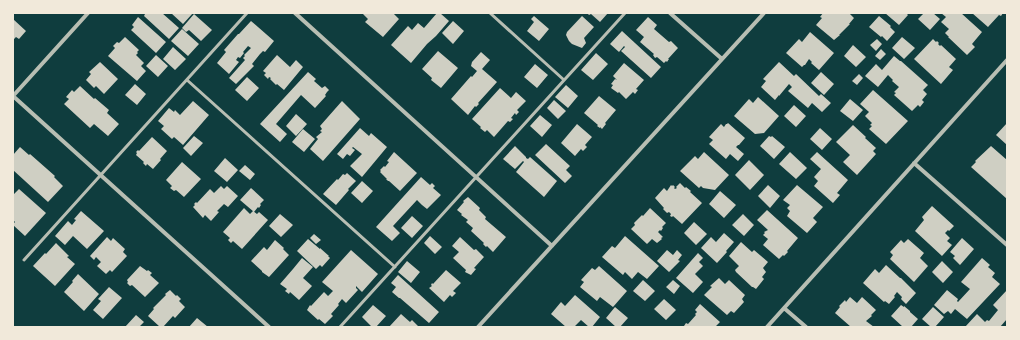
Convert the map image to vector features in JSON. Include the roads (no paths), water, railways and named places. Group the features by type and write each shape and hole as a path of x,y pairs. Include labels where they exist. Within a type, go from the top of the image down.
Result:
{"street":[{"path":"88,13 13,96 269,327"},
{"path":"295,13 552,246"},
{"path":"670,13 722,59"},
{"path":"478,327 764,13"},
{"path":"767,327 1007,60"},
{"path":"914,163 1007,245"},
{"path":"784,308 806,327"}],"lane":[{"path":"24,260 247,13"},
{"path":"490,13 564,80"},
{"path":"340,327 625,13"},
{"path":"186,80 394,267"}]}
